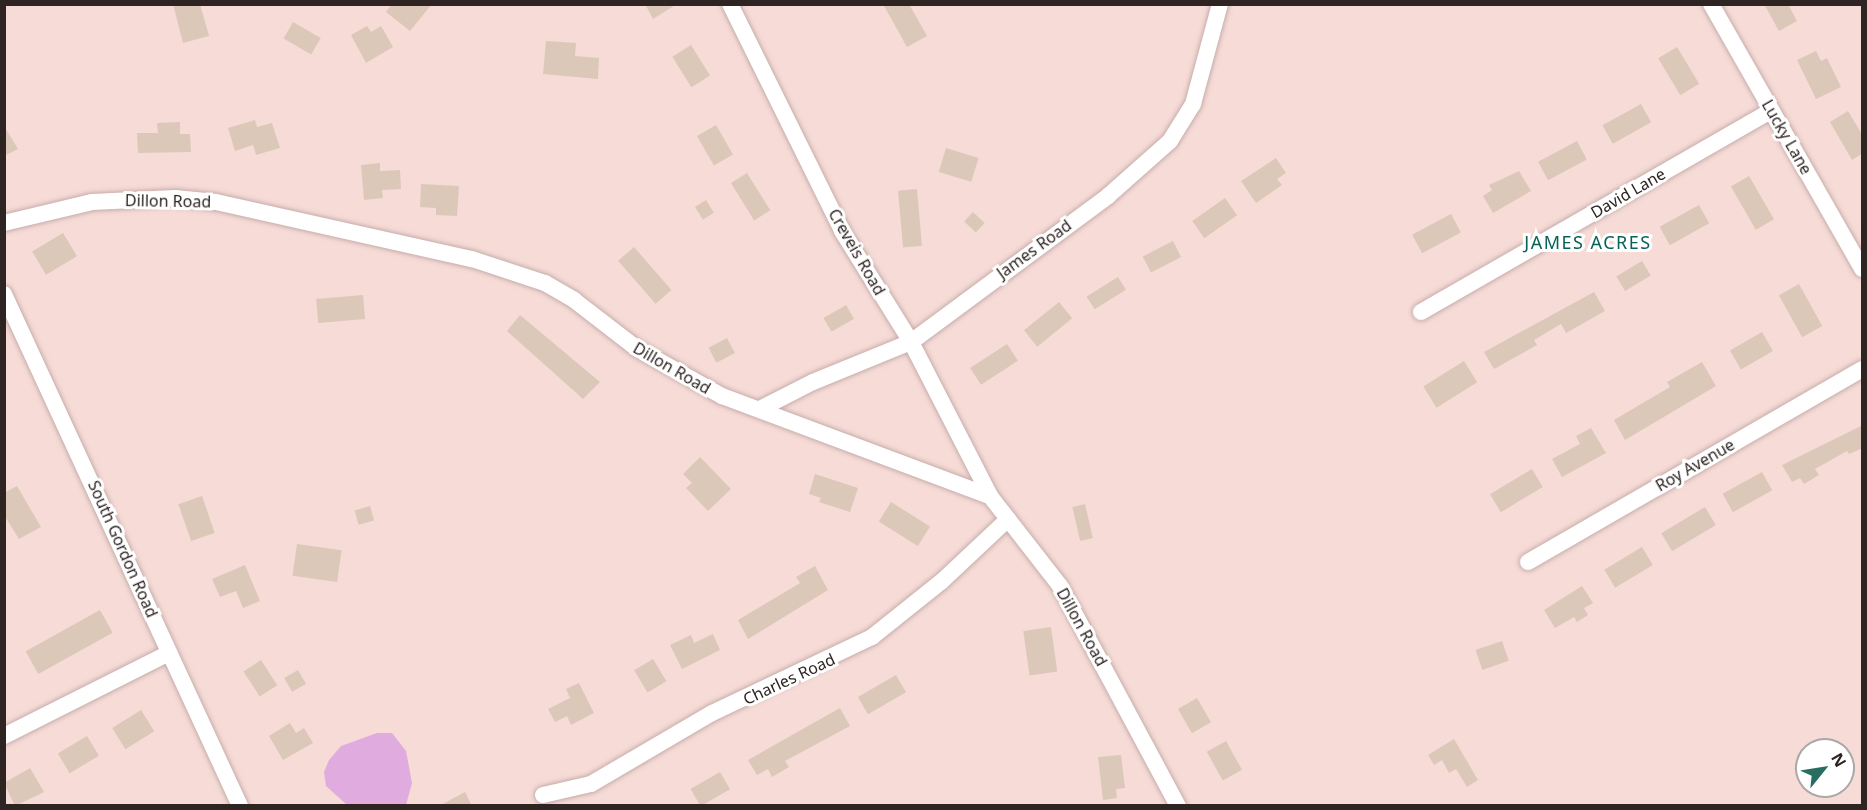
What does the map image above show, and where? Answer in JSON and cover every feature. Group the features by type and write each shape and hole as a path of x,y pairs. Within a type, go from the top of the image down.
{"street":[{"name":"Creveis Road","path":"730,4 842,231 911,342 990,496"},
{"name":"James Road","path":"760,409 813,381 911,342 1108,196 1170,141 1193,104 1220,4"},
{"name":"Lucky Lane","path":"1711,4 1863,269"},
{"name":"David Lane","path":"1421,312 1772,111"},
{"name":"Dillon Road","path":"4,223 92,202 175,198 216,202 461,256 544,283 686,379 990,496 1060,586 1178,806"},
{"name":"South Gordon Road","path":"4,294 69,427 240,806"},
{"name":"Roy Avenue","path":"1528,561 1863,369"},
{"name":"Charles Road","path":"543,795 591,784 712,713 872,637 941,582 1008,519"},
{"path":"4,736 169,653"}],"shaded area":[{"path":"377,733 392,733 406,751 412,783 406,805 347,805 326,786 324,772 329,760 341,746"}],"building":[{"path":"173,4 200,4 209,36 183,43"},
{"path":"392,4 432,4 410,31 386,12"},
{"path":"645,4 677,4 653,19"},
{"path":"883,4 909,4 927,36 907,47"},
{"path":"1764,4 1788,4 1797,21 1779,31"},
{"path":"293,22 321,38 311,54 284,38"},
{"path":"367,26 371,32 381,26 393,47 366,63 351,35"},
{"path":"546,41 576,43 575,56 599,58 598,79 543,74"},
{"path":"691,45 710,76 691,87 672,57"},
{"path":"1677,47 1699,84 1680,95 1658,58"},
{"path":"1816,51 1821,61 1827,58 1841,87 1816,99 1797,60"},
{"path":"1641,104 1651,122 1613,144 1603,125"},
{"path":"1848,111 1863,136 1863,153 1852,160 1830,122"},
{"path":"255,120 257,127 272,123 280,148 256,155 253,145 235,151 228,128"},
{"path":"180,122 180,134 190,134 191,152 138,153 137,133 158,133 157,123"},
{"path":"716,125 733,154 714,165 697,136"},
{"path":"4,126 18,149 4,156"},
{"path":"1577,141 1587,160 1548,180 1538,162"},
{"path":"946,148 979,158 971,182 939,172"},
{"path":"1276,158 1286,173 1277,179 1282,185 1256,203 1241,181"},
{"path":"380,163 380,171 400,170 401,189 382,190 383,198 364,200 361,165"},
{"path":"1519,171 1531,191 1493,213 1483,196 1492,190 1489,185"},
{"path":"747,173 770,210 754,220 731,183"},
{"path":"1749,176 1774,219 1756,230 1731,186"},
{"path":"421,184 459,186 457,216 436,215 436,208 420,207"},
{"path":"917,189 922,246 903,247 898,191"},
{"path":"1225,198 1237,215 1204,238 1192,221"},
{"path":"706,200 714,213 703,220 695,207"},
{"path":"1699,205 1709,223 1670,245 1660,227"},
{"path":"973,212 985,223 976,232 964,222"},
{"path":"1451,214 1461,233 1422,253 1412,235"},
{"path":"63,233 77,256 46,275 32,252"},
{"path":"1173,241 1181,257 1151,272 1143,256"},
{"path":"634,247 671,290 656,304 618,261"},
{"path":"1642,261 1651,276 1625,291 1616,276"},
{"path":"1118,277 1126,290 1095,309 1087,297"},
{"path":"1799,284 1822,326 1802,337 1779,295"},
{"path":"1594,292 1605,311 1566,333 1561,324 1534,340 1537,345 1494,369 1484,352"},
{"path":"363,295 365,319 318,323 316,299"},
{"path":"1059,302 1072,318 1037,347 1024,330"},
{"path":"846,305 854,319 831,332 823,318"},
{"path":"520,315 600,382 583,399 507,331"},
{"path":"1762,332 1773,351 1741,370 1730,350"},
{"path":"727,338 735,353 716,363 708,348"},
{"path":"1007,344 1018,361 981,385 970,368"},
{"path":"1464,361 1477,382 1437,408 1423,386"},
{"path":"1702,362 1716,386 1625,440 1614,420 1670,387 1667,382"},
{"path":"1863,425 1863,448 1849,454 1847,451 1815,469 1819,475 1804,484 1800,478 1792,482 1782,465"},
{"path":"1591,428 1606,453 1562,477 1552,459 1580,444 1576,436"},
{"path":"700,457 731,489 708,511 686,488 692,483 683,474"},
{"path":"1532,469 1543,487 1501,512 1490,494"},
{"path":"1762,472 1772,490 1733,512 1723,494"},
{"path":"815,474 858,488 850,512 819,502 821,498 809,494"},
{"path":"17,486 41,527 19,539 4,515 4,493"},
{"path":"202,496 215,533 191,541 178,504"},
{"path":"891,502 930,526 918,546 879,522"},
{"path":"1085,504 1093,538 1080,541 1072,507"},
{"path":"370,506 374,520 359,525 355,510"},
{"path":"1705,507 1716,525 1672,551 1661,533"},
{"path":"297,544 342,550 337,582 293,576"},
{"path":"1642,547 1653,565 1615,588 1604,570"},
{"path":"245,565 260,601 243,608 236,591 220,597 212,579"},
{"path":"815,566 828,590 748,639 738,620 800,583 796,577"},
{"path":"1582,586 1593,603 1584,608 1588,615 1577,622 1574,617 1555,628 1544,610"},
{"path":"100,610 113,633 38,674 26,651"},
{"path":"1051,627 1057,672 1030,675 1023,631"},
{"path":"713,634 720,650 682,669 670,645 691,635 694,643"},
{"path":"1502,641 1509,661 1482,670 1476,650"},
{"path":"653,659 666,681 648,693 634,670"},
{"path":"261,660 277,685 260,697 243,671"},
{"path":"298,670 306,684 292,692 284,678"},
{"path":"896,675 906,692 868,714 858,697"},
{"path":"579,683 594,713 571,725 567,716 555,722 548,709 570,698 566,689"},
{"path":"1197,698 1211,722 1192,733 1178,709"},
{"path":"840,708 850,726 785,761 789,767 772,777 768,769 757,775 748,760"},
{"path":"141,710 154,731 125,749 112,728"},
{"path":"290,723 296,733 304,728 313,743 283,760 269,736"},
{"path":"87,736 99,756 70,773 58,754"},
{"path":"1454,739 1478,780 1467,787 1456,769 1449,773 1442,760 1434,765 1428,755"},
{"path":"1226,741 1242,770 1223,781 1207,752"},
{"path":"1121,755 1125,788 1116,789 1117,798 1103,800 1098,757"},
{"path":"30,768 44,792 15,806 4,783"},
{"path":"720,772 730,789 700,806 691,789"},
{"path":"465,792 472,806 439,806"}],"district":[{"name":"JAMES ACRES","path":"1588,242"}]}
